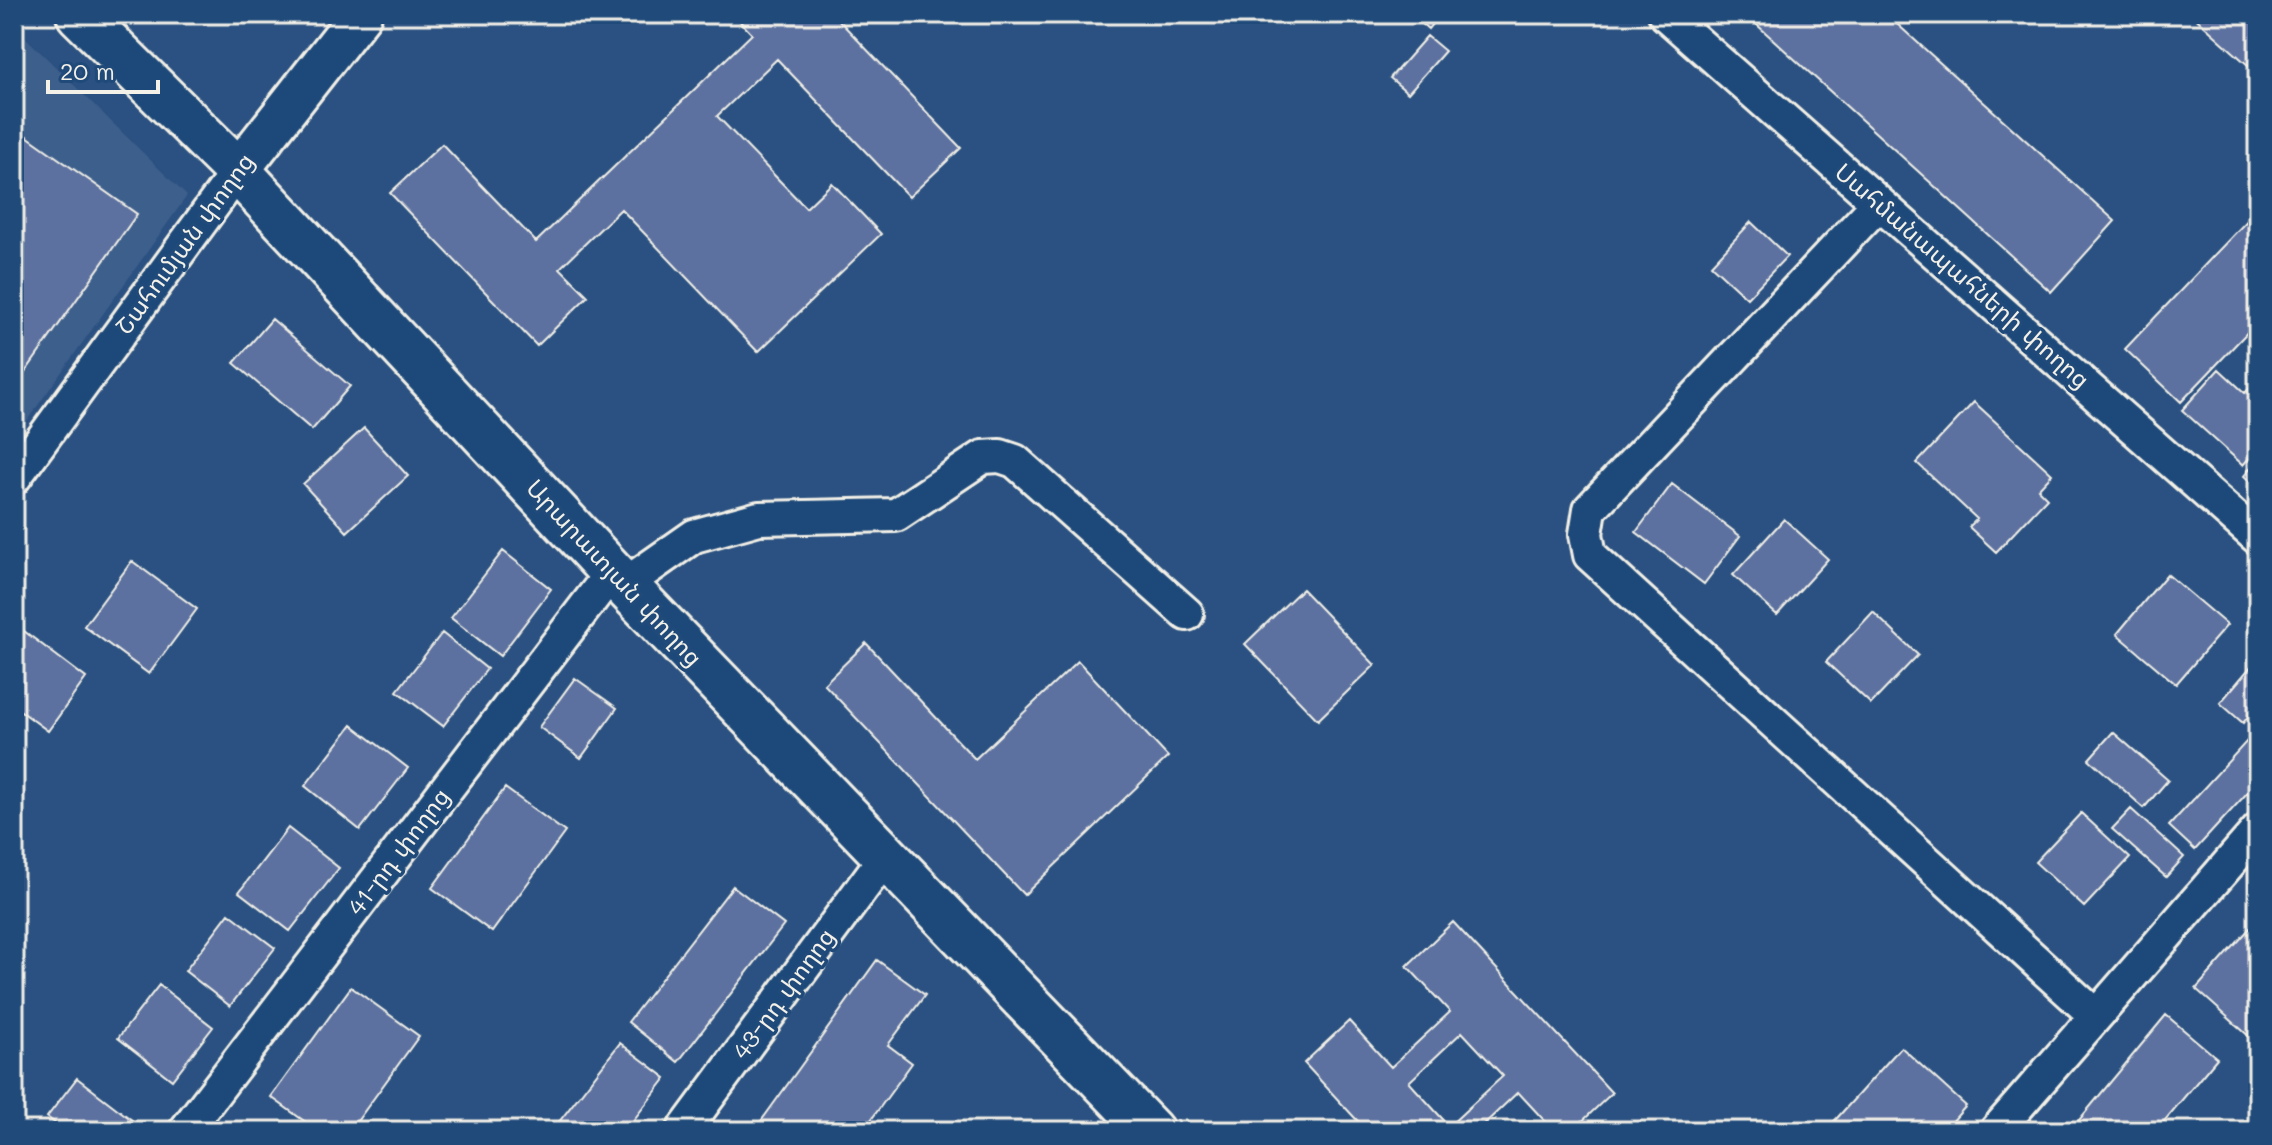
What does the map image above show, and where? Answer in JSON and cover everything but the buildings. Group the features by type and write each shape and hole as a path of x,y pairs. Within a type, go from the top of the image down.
{"main road":[{"name":"Արարատյան փողոց","path":"79,14 238,171 618,578 1151,1131"}],"street":[{"name":"Շահումյան փողոց","path":"14,478 238,171 361,14"},
{"name":"Սահմանապահների փողոց","path":"1665,14 2258,538"},
{"path":"1879,203 1590,509 1586,534 1590,555 2096,1016"},
{"name":"41-րդ փողոց","path":"185,1131 618,578 694,536 759,518 896,515 983,457 1000,456 1015,461 1187,614"},
{"path":"1996,1131 2258,830"},
{"name":"43-րդ փողոց","path":"683,1131 885,857"}],"shaded area":[{"path":"14,26 187,196 14,439"}]}
